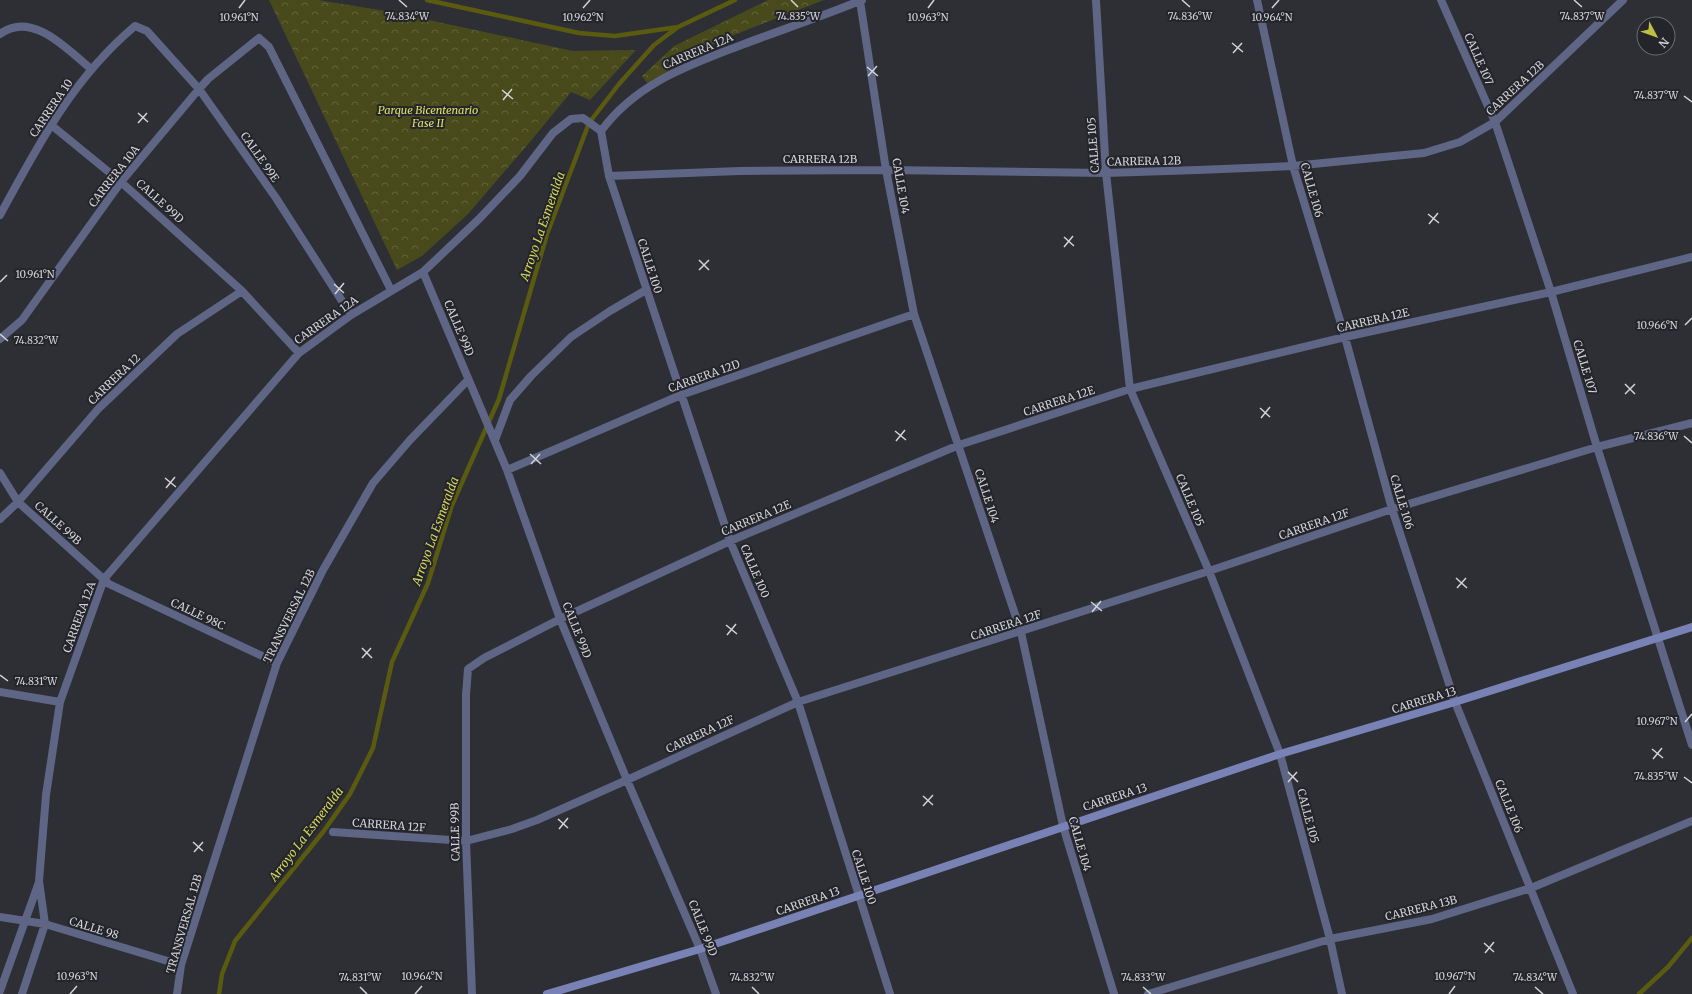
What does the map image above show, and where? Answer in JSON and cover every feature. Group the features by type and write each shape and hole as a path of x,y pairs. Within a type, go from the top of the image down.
{"street":[{"name":"CARRERA 12A","path":"22,994 45,924 39,881 46,795 60,702 107,582 299,352 351,315 423,272 479,219 520,176 553,133 571,119 583,118 601,131 614,114 631,98 686,66 861,0"},
{"name":"CALLE 104","path":"861,0 886,170 914,314 1021,632 1063,826 1114,994"},
{"name":"CALLE 105","path":"1096,0 1106,173 1130,389 1209,571 1280,754 1330,939 1342,994"},
{"name":"CALLE 106","path":"1257,0 1293,166 1345,338 1392,509 1455,702 1573,994"},
{"name":"CALLE 107","path":"1441,0 1495,122 1551,292 1597,447 1692,745"},
{"name":"CARRERA 12B","path":"610,176 739,171 886,170 1106,173 1293,166 1424,153 1460,142 1495,122 1623,0"},
{"path":"0,34 11,28 22,26 39,30 92,69"},
{"name":"CARRERA 10","path":"0,214 50,124 114,43 135,26"},
{"name":"CALLE 99E","path":"135,26 147,31 199,90 276,198 351,315"},
{"name":"CARRERA 10A","path":"0,339 22,320 121,182 208,79 259,38 269,46 391,290"},
{"name":"CALLE 99D","path":"50,124 121,182 242,291 299,352"},
{"name":"CALLE 100","path":"601,131 610,176 681,395 730,541 798,702 890,994"},
{"name":"CARRERA 12E","path":"468,669 484,658 560,619 730,541 959,445 1130,389 1345,338 1551,292 1692,257"},
{"name":"CALLE 99D","path":"423,272 507,470 560,619 700,949 716,994"},
{"path":"493,437 510,400 531,376 571,337 610,311 646,290"},
{"name":"CARRERA 12","path":"0,519 18,502 99,408 177,334 242,291"},
{"name":"CARRERA 12D","path":"507,470 681,395 914,314"},
{"name":"TRANSVERSAL 12B","path":"177,994 181,965 277,663 323,570 373,483 410,440 468,380"},
{"name":"CARRERA 12F","path":"333,832 466,841 537,820 798,702 1209,571 1392,509 1597,447 1692,423"},
{"name":"CALLE 99B","path":"0,473 18,502 107,582"},
{"name":"CALLE 98C","path":"107,582 277,663"},
{"name":"CARRERA 13","path":"547,994 700,949 1280,754 1455,702 1692,627"},
{"name":"CALLE 99B","path":"468,669 466,695 466,841 472,994"},
{"path":"0,692 60,702"},
{"name":"CARRERA 13B","path":"1148,994 1330,939 1432,919 1531,888 1692,821"},
{"name":"CARRERA 12A","path":"0,991 39,881"},
{"name":"CALLE 98","path":"0,916 45,924 181,965"}],"green space":[{"name":"Parque Bicentenario Fase II","path":"269,0 318,0 392,12 573,51 636,50 590,100 571,92 468,214 422,256 397,270"},
{"path":"768,0 824,0 721,40 647,83 642,76 674,46"}],"waterway":[{"path":"427,0 579,33 615,36 678,27 735,0"},
{"name":"Arroyo La Esmeralda","path":"219,994 222,974 235,941 323,832 350,794 373,748 392,662 428,583 452,505 499,399 547,234 589,123 619,84 654,45 678,27"},
{"path":"1639,994 1668,967 1692,938"}]}
